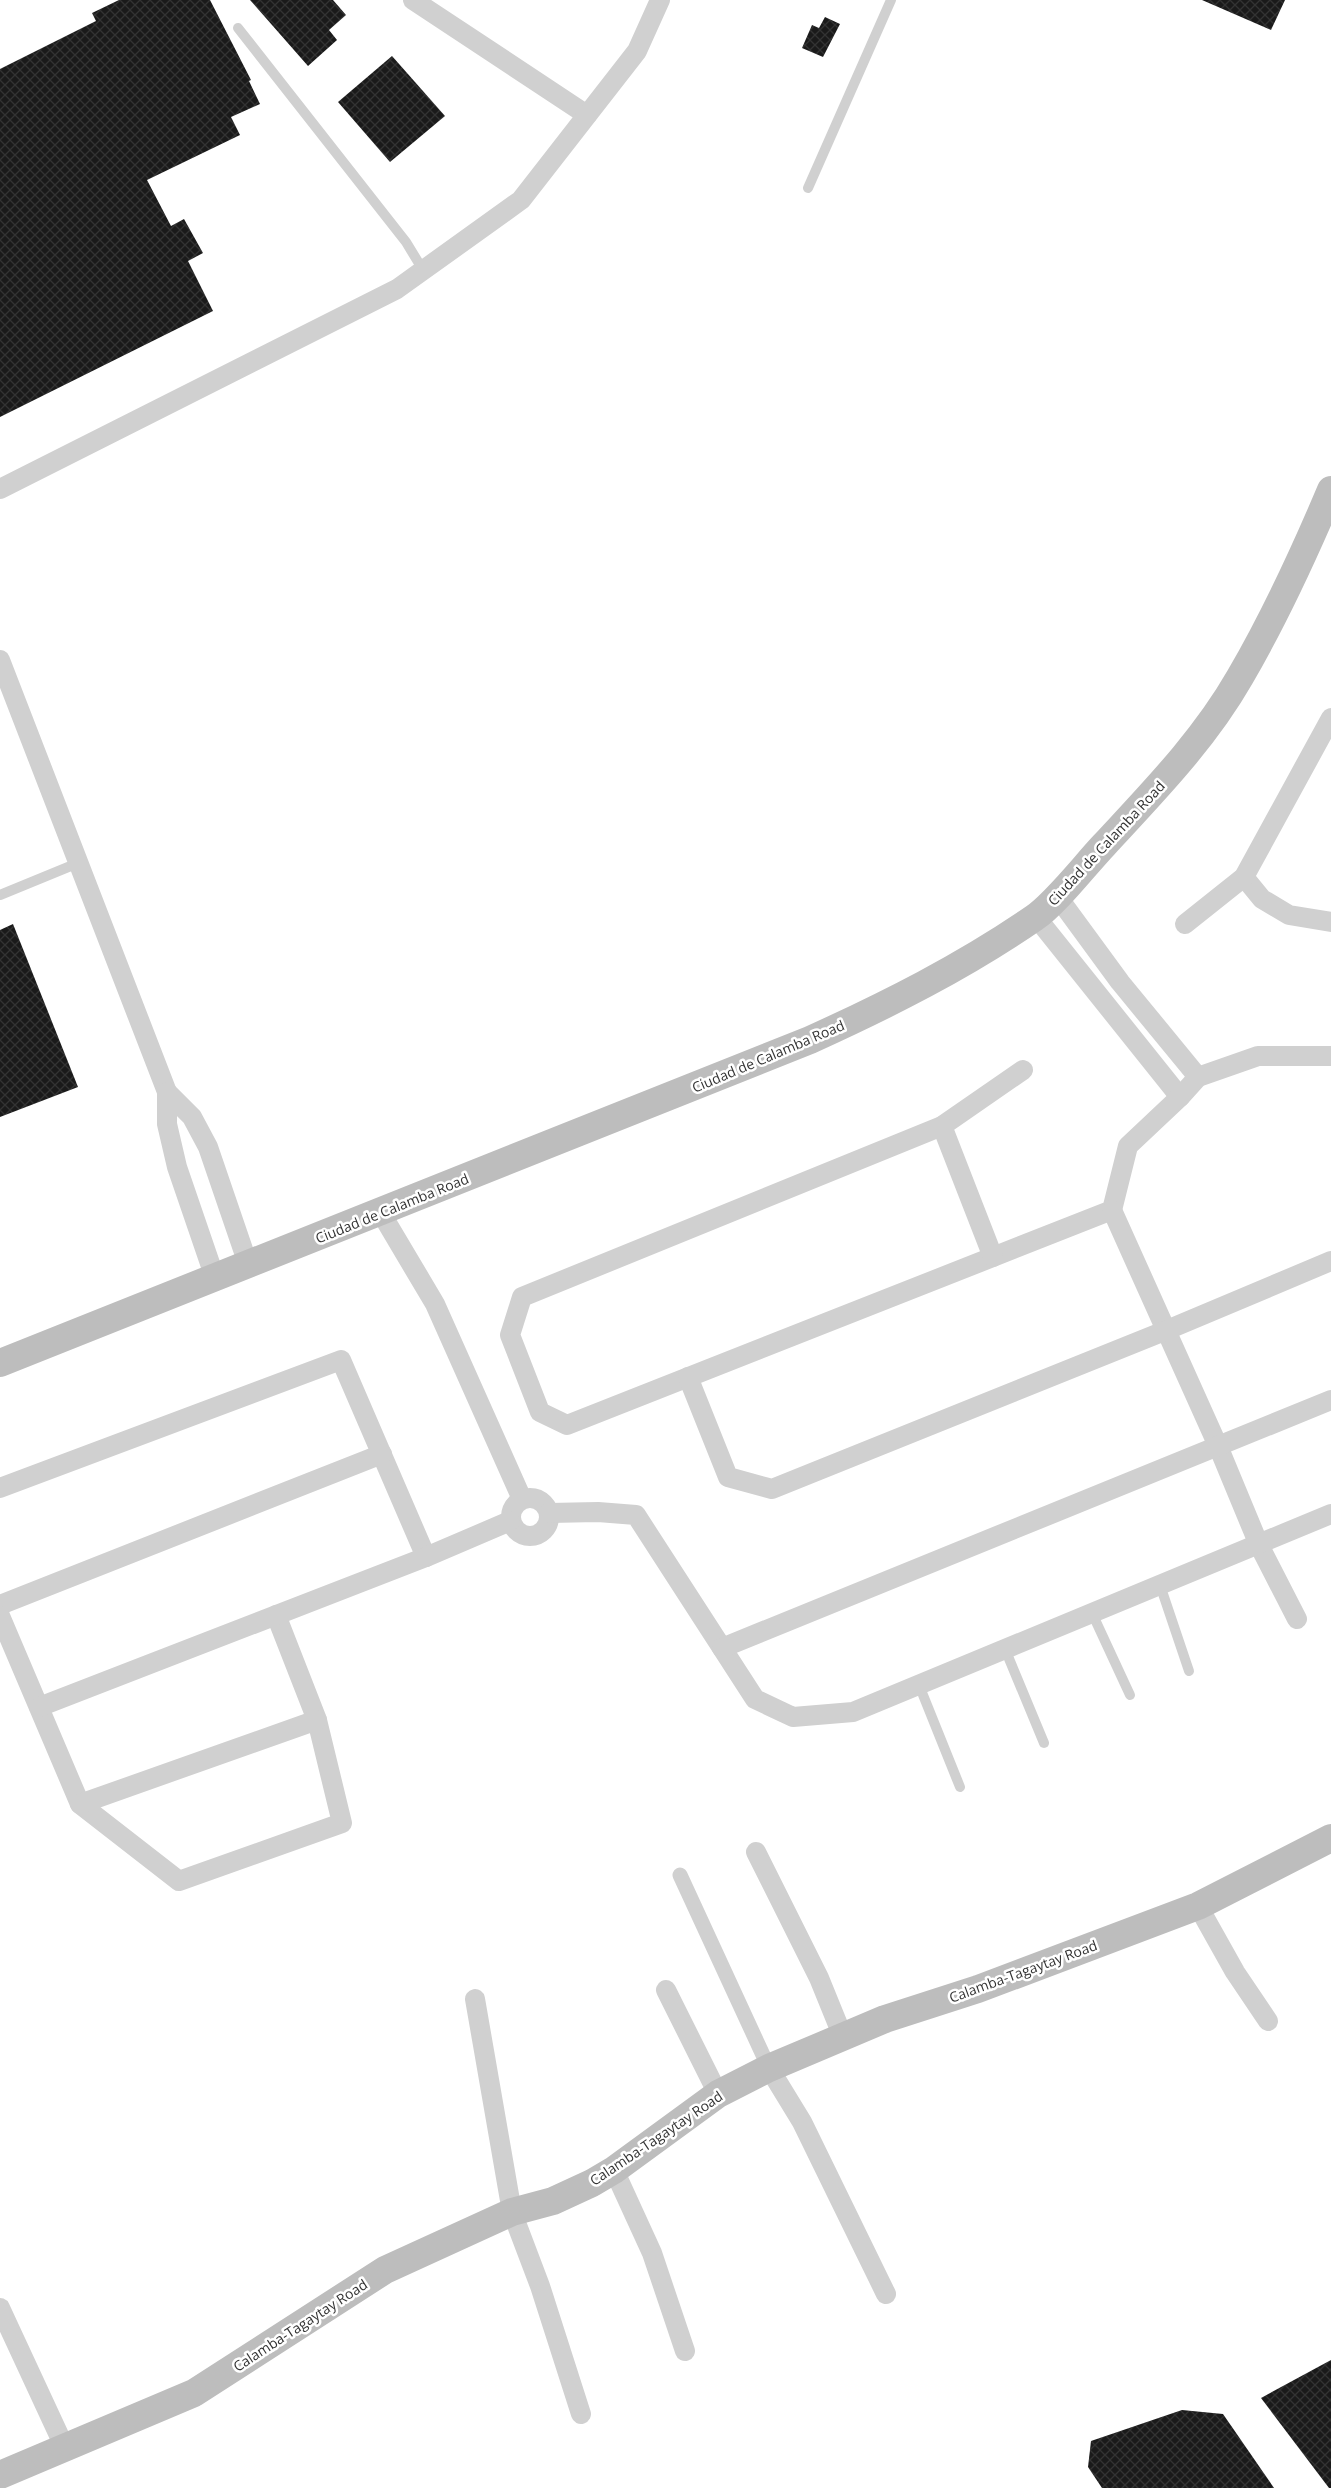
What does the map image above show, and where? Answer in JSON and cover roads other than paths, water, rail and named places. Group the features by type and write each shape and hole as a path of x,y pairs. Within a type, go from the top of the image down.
{"main road":[{"name":"Ciudad de Calamba Road","path":"0,1363 381,1213 810,1040 882,1007 943,974 1036,917 1168,776 1224,702 1240,678 1292,581 1331,490"},
{"name":"Calamba-Tagaytay Road","path":"0,2475 64,2446 194,2393 385,2270 512,2212 553,2200 614,2170 718,2094 769,2068 885,2019 978,1989 1198,1906 1331,1838"}],"street":[{"path":"413,0 587,115"},
{"path":"0,488 397,289 521,200 637,51 660,0"},
{"path":"0,660 167,1092 167,1124 177,1168 215,1278"},
{"path":"1185,924 1244,877 1331,718"},
{"path":"1244,877 1262,900 1289,916 1331,922"},
{"path":"1057,896 1120,982 1198,1077"},
{"path":"1036,917 1180,1097"},
{"path":"1297,1619 1259,1545 1218,1446 1112,1210 1128,1146 1180,1097 1198,1077 1258,1056 1331,1056"},
{"path":"1023,1070 942,1126 522,1297 510,1335 540,1412 567,1425 1112,1210"},
{"path":"167,1092 192,1117 208,1147 248,1264"},
{"path":"942,1126 993,1257"},
{"path":"381,1213 435,1304 522,1499"},
{"path":"688,1377 728,1477 772,1489 1167,1330 1331,1261"},
{"path":"0,1488 341,1360 426,1557"},
{"path":"722,1648 1331,1400"},
{"path":"0,1605 382,1454"},
{"path":"530,1497 539,1500 546,1506 549,1513 549,1522 545,1530 538,1535 529,1537 520,1535 510,1521 510,1512 514,1504 530,1497"},
{"path":"549,1513 598,1512 636,1515 755,1699 793,1717 853,1712 1331,1514"},
{"path":"39,1707 426,1557 510,1521"},
{"path":"0,1616 80,1804 179,1881 342,1823 317,1720 276,1615"},
{"path":"80,1804 317,1720"},
{"path":"756,1852 819,1978 843,2037"},
{"path":"680,1875 769,2068 802,2122 886,2294"},
{"path":"1198,1906 1235,1972 1268,2021"},
{"path":"666,1990 718,2094"},
{"path":"475,1999 512,2212 540,2286 581,2414"},
{"path":"614,2170 652,2252 685,2351"},
{"path":"0,2308 64,2446"}],"lane":[{"path":"808,188 890,0"},
{"path":"238,28 406,242 424,270"},
{"path":"0,895 78,863"},
{"path":"1160,1585 1190,1671"},
{"path":"1092,1613 1130,1694"},
{"path":"1005,1649 1044,1743"},
{"path":"919,1685 960,1787"}]}
